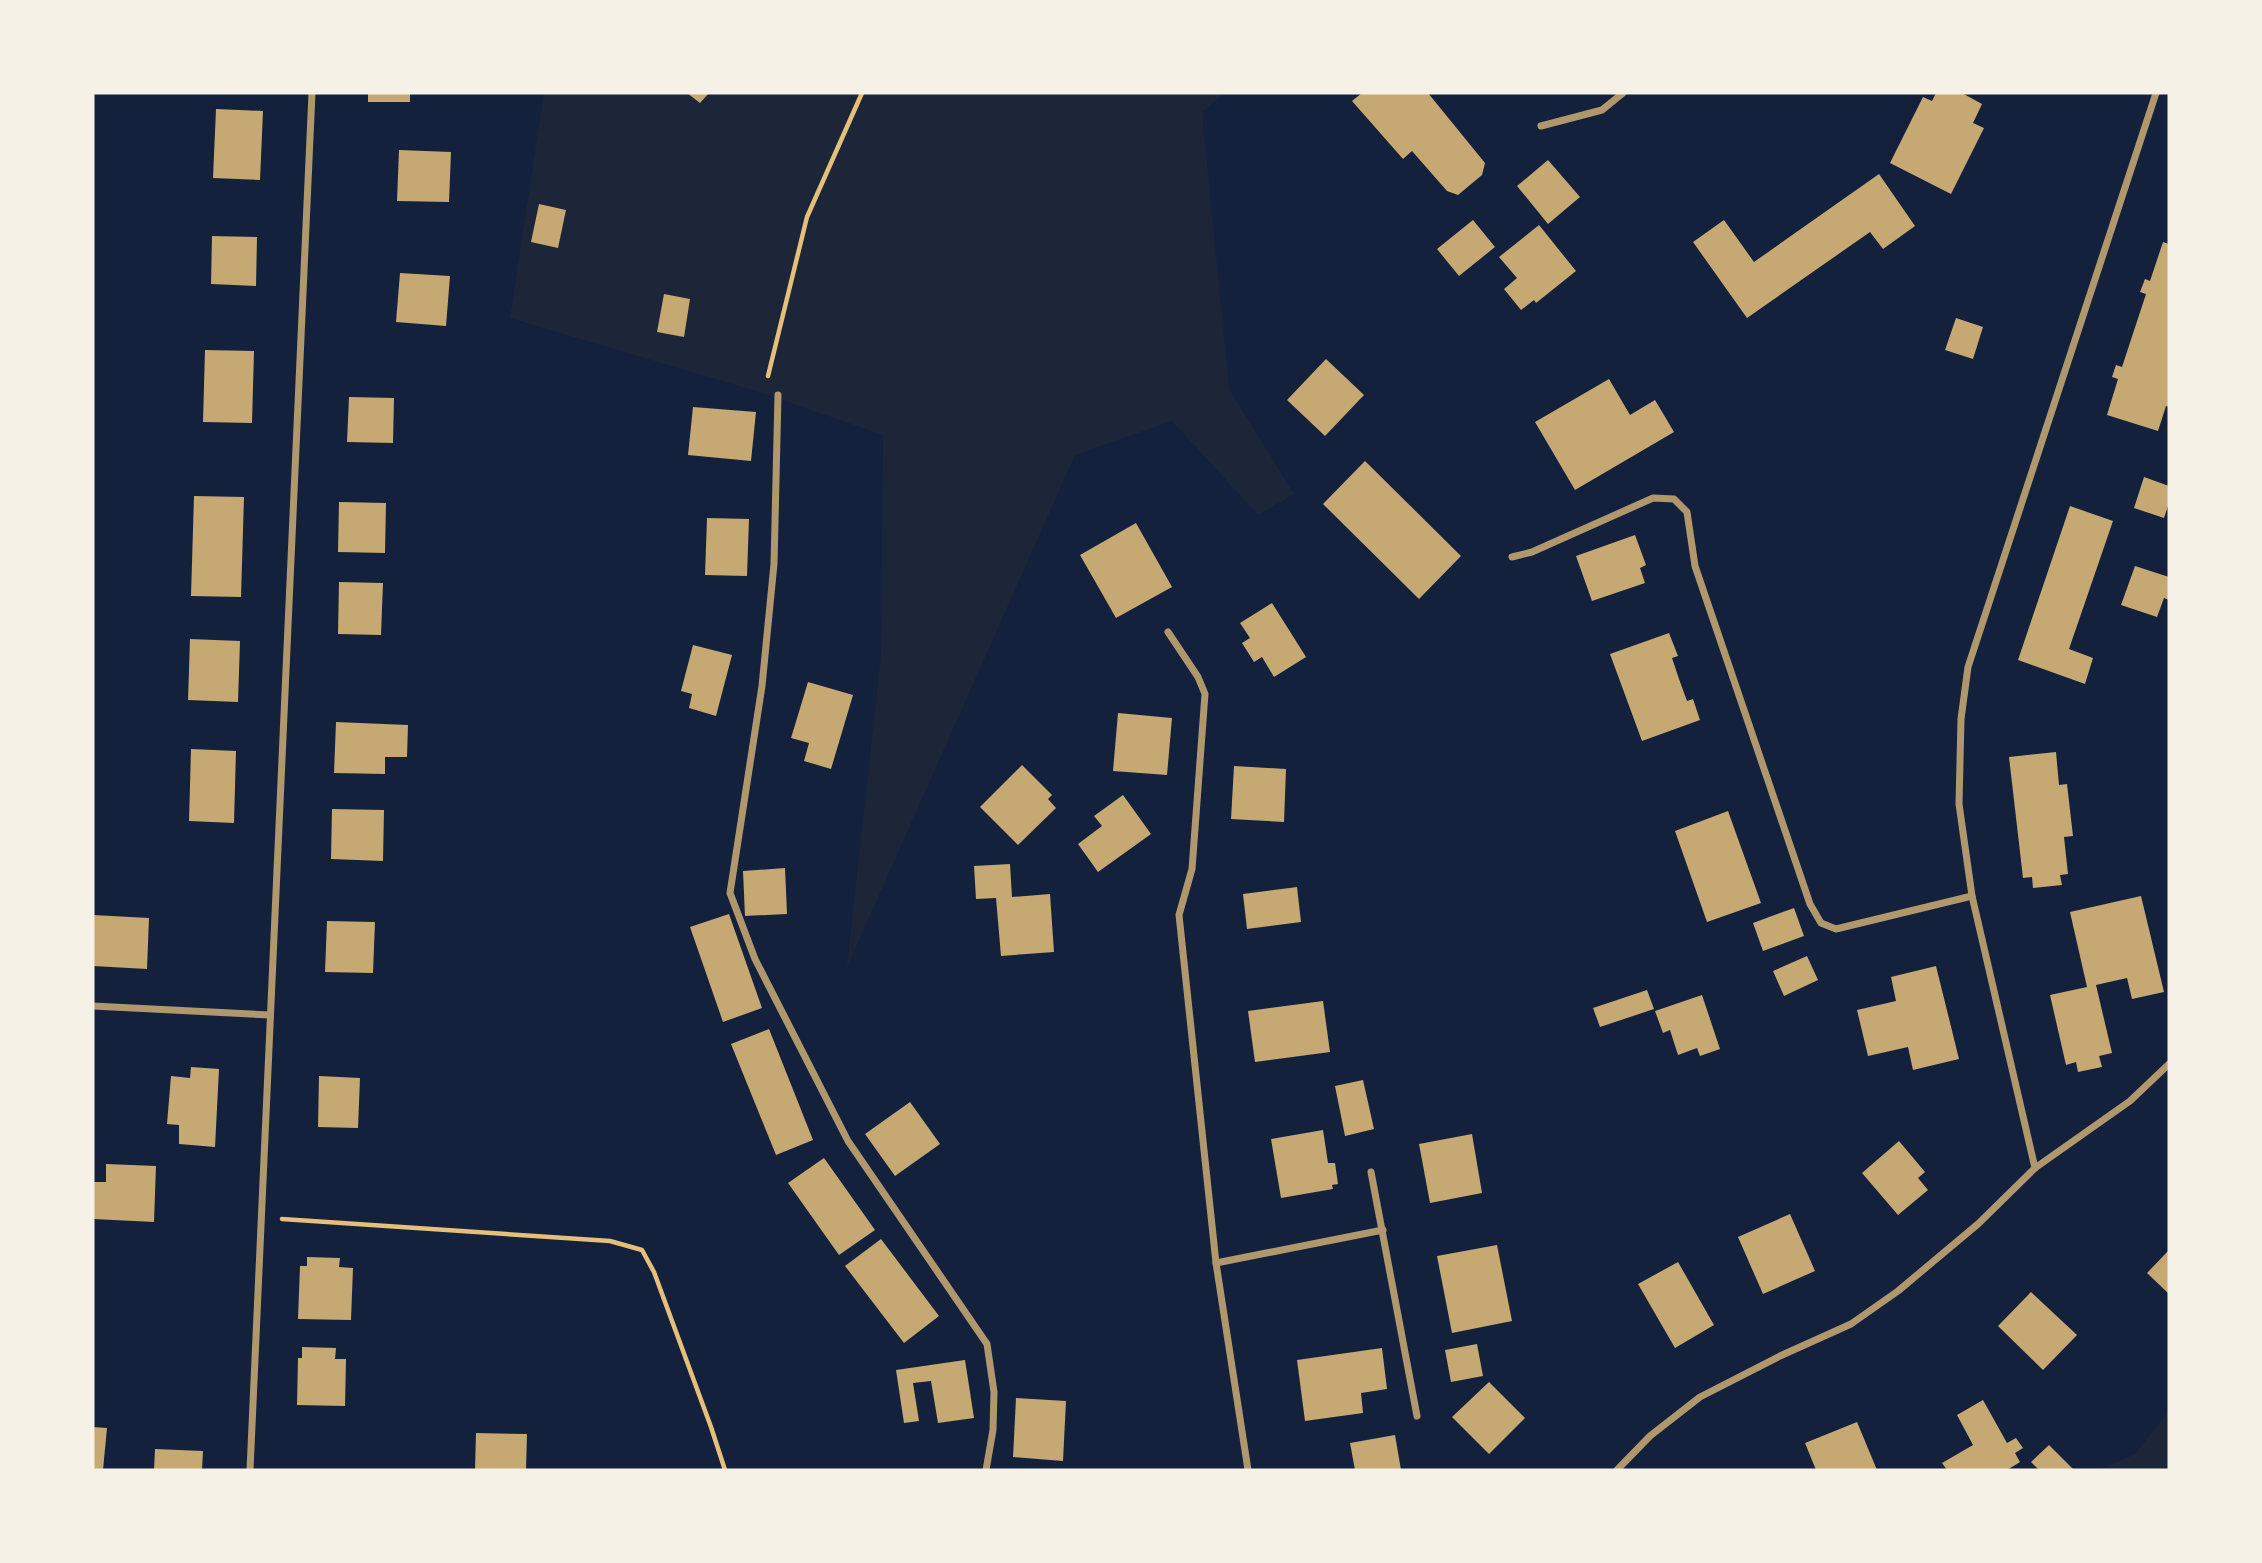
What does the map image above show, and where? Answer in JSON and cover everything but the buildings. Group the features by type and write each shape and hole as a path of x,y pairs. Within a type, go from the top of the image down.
{"street":[{"path":"250,1470 312,93"},
{"path":"1541,126 1602,110 1623,93"},
{"path":"2035,1168 1972,896 1959,804 1961,719 1968,667 2155,93"},
{"path":"778,395 774,564 762,686 730,893 755,959 848,1141 987,1344 994,1392 986,1470"},
{"path":"1512,557 1532,552 1653,498 1674,499 1687,512 1695,566 1810,904 1821,923 1836,929 1972,896"},
{"path":"1168,632 1198,677 1205,694 1192,869 1179,915 1216,1263 1248,1470"},
{"path":"93,1006 270,1014"},
{"path":"1617,1470 1650,1436 1700,1397 1851,1324 1898,1291 1978,1224 2035,1168 2130,1101 2169,1064"},
{"path":"1371,1172 1417,1416"},
{"path":"1216,1263 1383,1230"}],"path":[{"path":"778,395 766,383 807,217 862,93"},
{"path":"263,1218 610,1241 642,1250 654,1272 702,1401 724,1470"}],"shaded area":[{"path":"544,93 1225,93 1202,112 1229,389 1294,494 1258,515 1172,421 1075,455 847,967 881,655 883,435 756,391 510,318"},
{"path":"2169,1411 2169,1470 2099,1470 2135,1454"}]}
